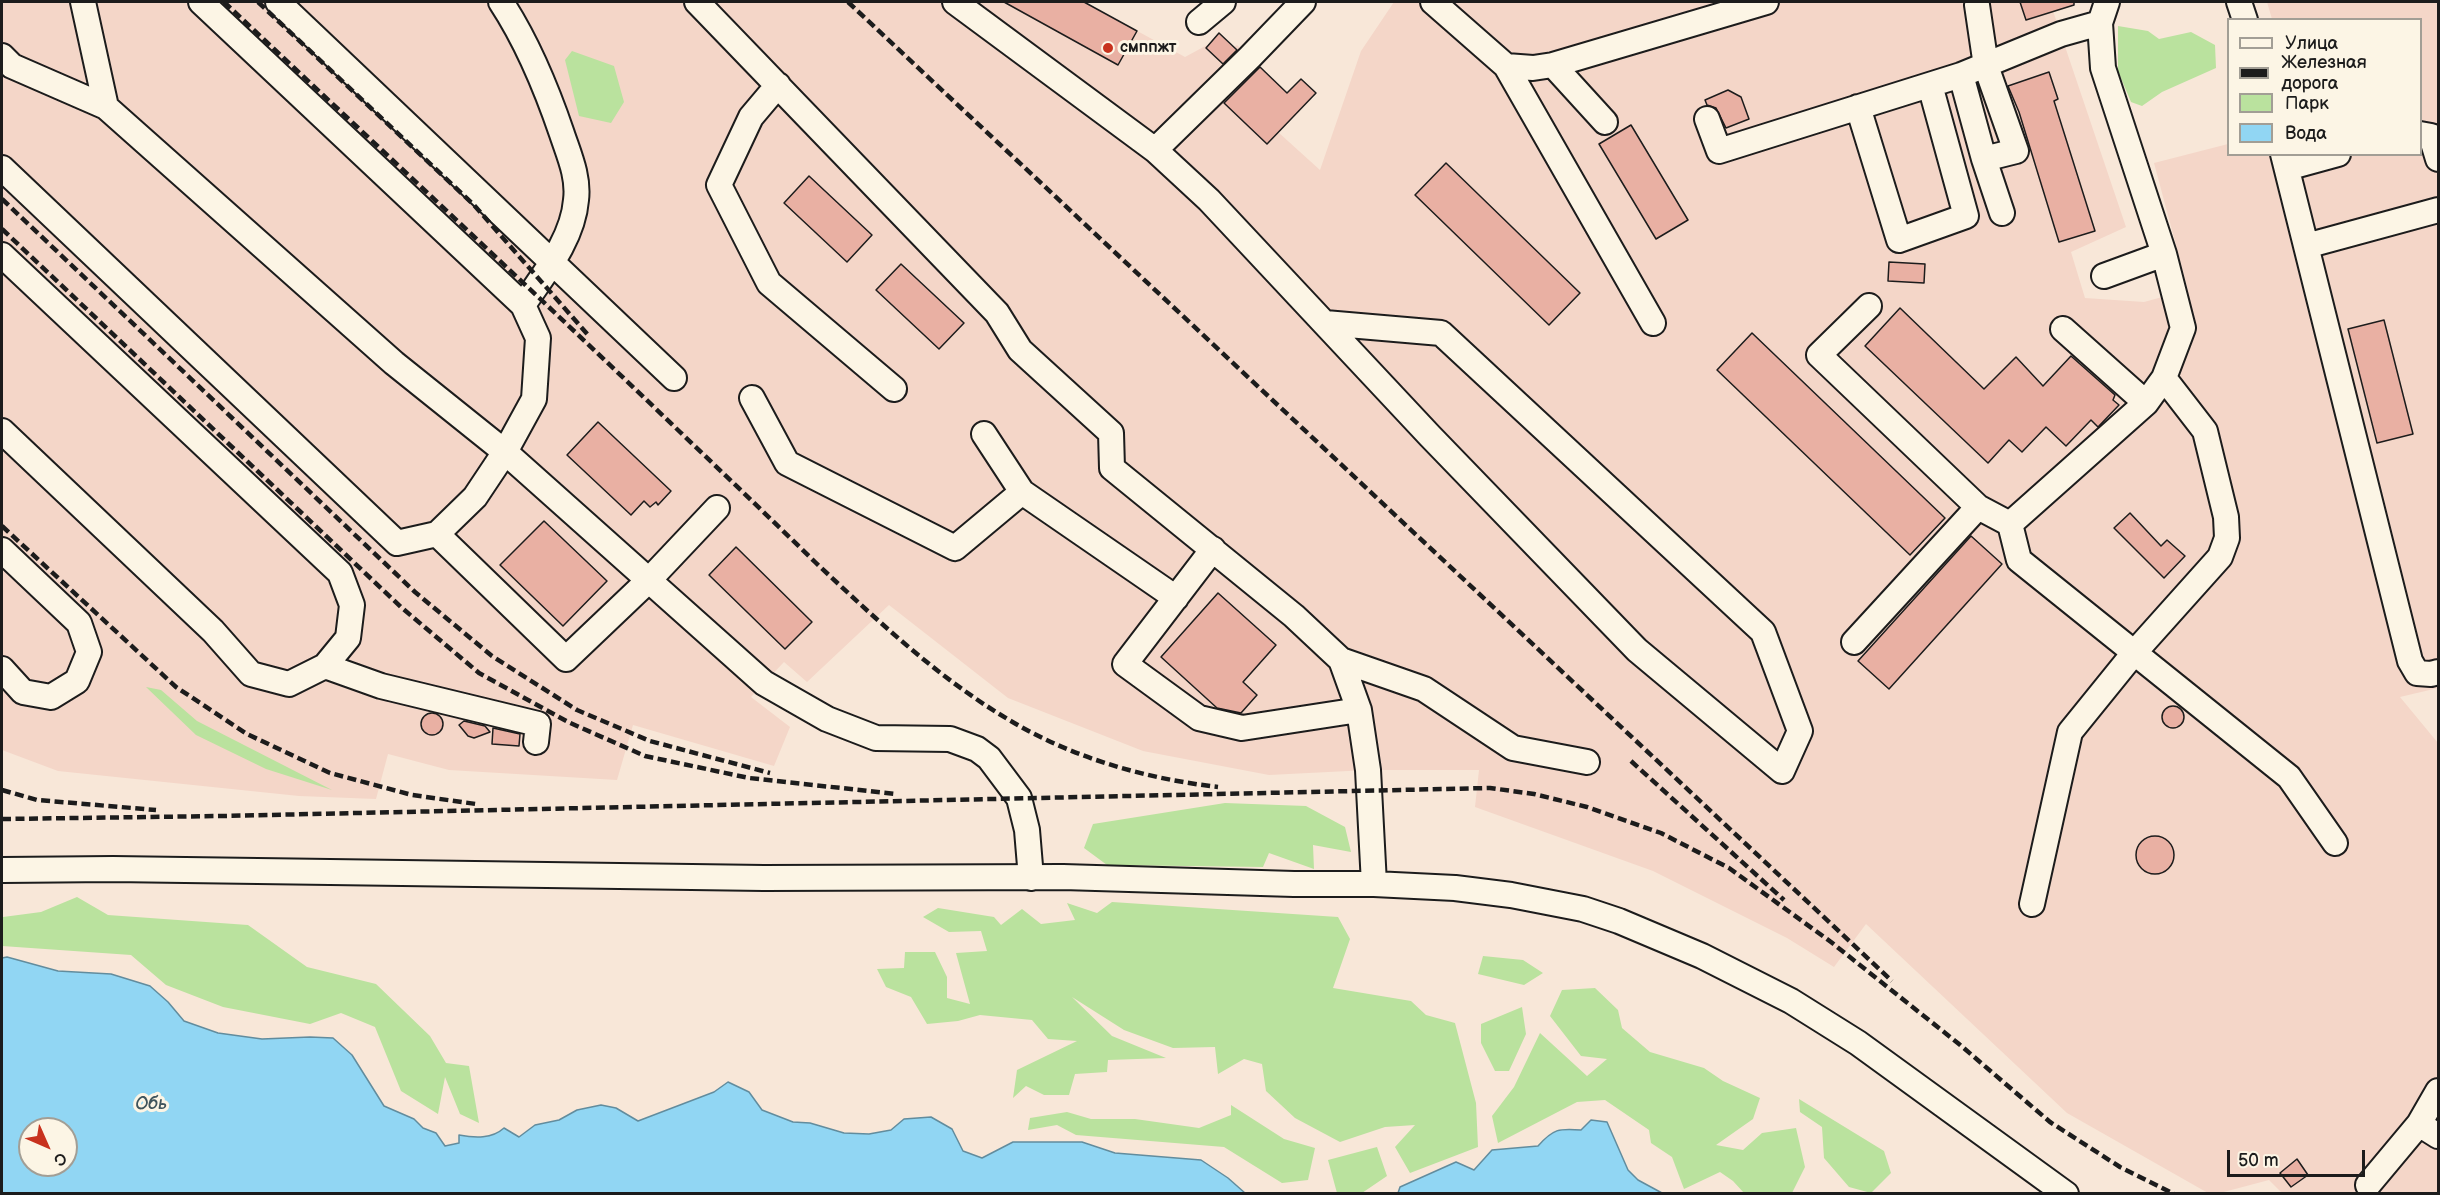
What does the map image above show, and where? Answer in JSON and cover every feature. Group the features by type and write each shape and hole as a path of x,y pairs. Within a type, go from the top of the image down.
{"street":[{"path":"83,2 106,107"},
{"path":"2,168 397,543 437,534 475,497 505,452 534,399 538,338 523,305 201,2"},
{"path":"278,2 674,378"},
{"path":"501,2 545,85 574,168 576,200 567,235 523,305"},
{"path":"697,2 997,313 1020,350 1111,433 1112,468 1294,616 1341,660 1424,689 1513,748 1587,762"},
{"path":"955,2 1155,150 1209,200 1325,323 1637,650 1782,771 1800,731 1763,632 1441,333 1325,323"},
{"path":"1199,22 1223,2"},
{"path":"1433,2 1506,66 1653,323"},
{"path":"1506,66 1533,68 1553,65 1766,2"},
{"path":"2239,2 2243,18"},
{"path":"1155,150 1296,4"},
{"path":"1977,5 1986,66 2016,151 1984,159"},
{"path":"1707,119 1719,151 1961,75 2061,34 2104,13 2103,68 2164,254 2183,328 2164,378 2146,403 2010,524"},
{"path":"2,56 12,66 106,107 394,363 505,452 764,683 827,719 876,738 950,739 977,749 989,758 1019,798 1028,830 1031,878"},
{"path":"1553,65 1605,122"},
{"path":"1961,75 1984,159 2002,213"},
{"path":"778,85 751,117 719,185 769,283 894,389"},
{"path":"1858,107 1899,240 1966,216 1930,85"},
{"path":"2422,134 2431,136 2439,159"},
{"path":"2323,156 2285,161 2410,661 2417,673 2439,672"},
{"path":"2306,246 2439,210"},
{"path":"2104,276 2164,254"},
{"path":"2,255 340,573 352,605 348,638 325,666 288,684 251,674 213,631 2,431"},
{"path":"1869,306 1819,355 1978,507 2010,524 2019,560 2289,777 2335,843"},
{"path":"2063,329 2146,403"},
{"path":"2032,904 2070,732 2134,653 2220,557 2227,538 2226,517 2205,431 2164,378"},
{"path":"752,398 788,463 956,548 1022,492"},
{"path":"984,434 1022,492 1176,598"},
{"path":"1854,642 1978,507"},
{"path":"437,534 566,659 648,580 717,508"},
{"path":"1213,549 1125,664 1199,718 1242,728 1359,710"},
{"path":"2,550 79,623 89,652 77,681 51,697 23,692 2,669"},
{"path":"1341,660 1359,710 1368,771 1374,884"},
{"path":"325,666 381,686 538,724 536,742"},
{"path":"2,870 113,869 776,878 1031,878 1374,884 1455,888 1548,901 1619,921 1693,952 1827,1022 2066,1194"},
{"path":"2368,1185 2429,1130 2439,1091"}],"shaded area":[{"path":"2,2 1084,2 1185,57 1209,44 1219,33 1234,47 1237,45 1255,62 1220,99 1267,144 1278,132 1320,170 1361,51 1394,2 2050,2 2126,227 2071,252 2085,298 2144,302 2188,290 2154,163 2227,144 2227,156 2422,156 2422,18 2272,18 2267,2 2438,2 2438,688 2400,697 2438,743 2438,1193 2282,1193 2269,1180 2220,1193 2208,1193 2067,1113 1866,924 1834,967 1787,938 1653,871 1475,807 1479,770 1368,770 1269,775 1143,751 1008,698 889,605 807,682 784,662 751,697 790,727 774,766 633,725 617,780 449,770 388,754 376,799 299,796 58,771 2,750"}],"green space":[{"path":"2118,26 2148,31 2159,39 2191,32 2215,45 2216,68 2162,92 2142,106 2131,102 2118,71"},
{"path":"572,51 614,66 624,102 611,123 579,116 565,60"},
{"path":"146,687 161,690 197,721 332,790 266,769 196,735"},
{"path":"1225,803 1306,806 1345,827 1351,852 1313,845 1314,869 1269,853 1263,867 1107,865 1084,848 1093,824"},
{"path":"77,897 108,915 248,925 307,967 376,984 430,1036 446,1063 469,1066 479,1123 460,1114 445,1077 438,1114 401,1091 375,1027 341,1013 310,1024 223,1007 166,985 131,955 2,946 3,917 41,912"},
{"path":"1112,902 1338,917 1350,939 1333,988 1411,1001 1426,1015 1455,1023 1476,1103 1478,1147 1410,1173 1395,1147 1415,1125 1385,1127 1340,1142 1295,1118 1266,1091 1262,1064 1244,1059 1218,1074 1215,1047 1173,1048 1124,1030 1072,997 1112,1036 1166,1058 1108,1060 1107,1072 1075,1074 1069,1095 1044,1095 1026,1086 1013,1098 1017,1070 1077,1041 1048,1039 1032,1020 980,1015 958,1021 927,1024 911,997 886,987 877,969 904,968 905,952 935,952 947,977 947,998 970,1004 956,953 987,951 981,931 949,932 923,917 938,908 994,917 1001,925 1022,909 1041,924 1075,920 1067,903 1097,913"},
{"path":"1483,956 1523,960 1543,973 1524,985 1478,974"},
{"path":"1595,988 1618,1010 1622,1028 1650,1052 1704,1068 1723,1081 1760,1098 1753,1119 1716,1145 1743,1150 1762,1133 1796,1128 1805,1167 1792,1193 1744,1193 1720,1172 1684,1189 1672,1157 1651,1143 1649,1130 1605,1100 1577,1102 1498,1143 1492,1116 1514,1087 1540,1033 1587,1076 1607,1059 1581,1056 1550,1016 1562,990"},
{"path":"1522,1007 1526,1034 1509,1071 1495,1071 1481,1043 1481,1024"},
{"path":"1799,1099 1884,1151 1891,1173 1871,1193 1849,1187 1824,1158 1822,1127 1800,1112"},
{"path":"1231,1105 1284,1139 1315,1148 1308,1180 1282,1183 1224,1147 1076,1135 1057,1125 1028,1130 1030,1118 1067,1112 1091,1119 1135,1119 1199,1128 1231,1115"},
{"path":"1377,1147 1387,1176 1362,1193 1337,1193 1328,1160"}],"water":[{"name":"Обь","path":"7,957 58,971 111,974 150,986 184,1021 218,1033 262,1039 333,1038 352,1055 384,1106 414,1119 423,1128 436,1133 445,1146 459,1143 459,1135 483,1137 504,1128 519,1137 535,1125 559,1120 577,1110 601,1105 616,1108 638,1121 714,1092 728,1082 749,1092 762,1110 793,1122 810,1123 844,1133 869,1134 891,1130 904,1119 931,1117 952,1129 963,1151 982,1158 1013,1142 1082,1142 1115,1153 1201,1160 1228,1178 1245,1193 2,1193 2,958"},
{"path":"1591,1120 1607,1122 1628,1170 1638,1180 1662,1193 1398,1193 1400,1187 1456,1162 1474,1170 1492,1150 1538,1146 1552,1133 1567,1129 1581,1130"}],"building":[{"name":"смппжт","path":"1004,2 1084,2 1137,31 1118,65"},
{"path":"2020,2 2074,2 2074,5 2026,20"},
{"path":"1219,33 1237,50 1223,64 1206,48"},
{"path":"1260,67 1287,93 1301,79 1316,93 1267,144 1224,103"},
{"path":"2049,72 2058,99 2054,101 2095,231 2059,242 2019,112 2008,86"},
{"path":"1728,90 1741,97 1749,119 1726,128 1716,108 1707,105 1705,100"},
{"path":"1631,125 1688,220 1656,239 1599,144"},
{"path":"1446,163 1580,293 1549,325 1415,195"},
{"path":"809,176 872,235 847,262 784,203"},
{"path":"1889,262 1925,264 1924,283 1888,281"},
{"path":"901,264 964,323 939,349 876,290"},
{"path":"1900,308 1984,389 2016,357 2043,386 2071,356 2115,395 2113,400 2119,405 2098,427 2091,420 2066,446 2046,427 2022,452 2009,440 1988,463 1865,346"},
{"path":"2384,320 2413,434 2377,443 2348,329"},
{"path":"1752,333 1945,518 1910,555 1717,370"},
{"path":"598,422 671,491 658,505 656,502 650,507 644,501 631,515 567,455"},
{"path":"2130,513 2161,546 2167,540 2185,556 2164,578 2114,528"},
{"path":"544,521 607,581 563,626 500,565"},
{"path":"1971,536 2002,564 1889,689 1858,661"},
{"path":"736,547 812,622 785,649 709,575"},
{"path":"1218,593 1276,645 1243,682 1257,695 1241,713 1217,708 1161,657"},
{"path":"2173,706 2181,709 2184,717 2181,725 2173,728 2165,725 2162,717 2165,709"},
{"path":"432,713 440,716 443,724 440,732 432,735 424,732 421,724 424,716"},
{"path":"464,721 485,726 490,732 474,738 468,736 459,725"},
{"path":"493,728 520,734 519,746 492,744"},
{"path":"2155,836 2168,842 2174,855 2168,868 2155,874 2142,868 2136,855 2142,842"},
{"path":"2297,1159 2308,1175 2291,1187 2280,1173"}],"railway":[{"path":"224,2 815,562 936,669 988,707 1016,724 1063,747 1139,773 1218,787"},
{"path":"258,2 474,205 589,336"},
{"path":"848,2 1892,981"},
{"path":"2,199 415,592 492,656 577,710 650,741 770,773"},
{"path":"2,229 402,608 479,673 568,722 645,756 749,778 896,794"},
{"path":"2,526 176,687 247,734 330,773 412,795 476,804"},
{"path":"1631,761 1784,900"},
{"path":"2,819 1490,788 1534,794 1587,807 1661,833 1729,868 1831,942 1959,1044 2050,1122 2120,1167 2174,1194"},
{"path":"2,790 37,800 156,810"}],"place":[{"name":"смппжт","path":"1108,48"}]}
